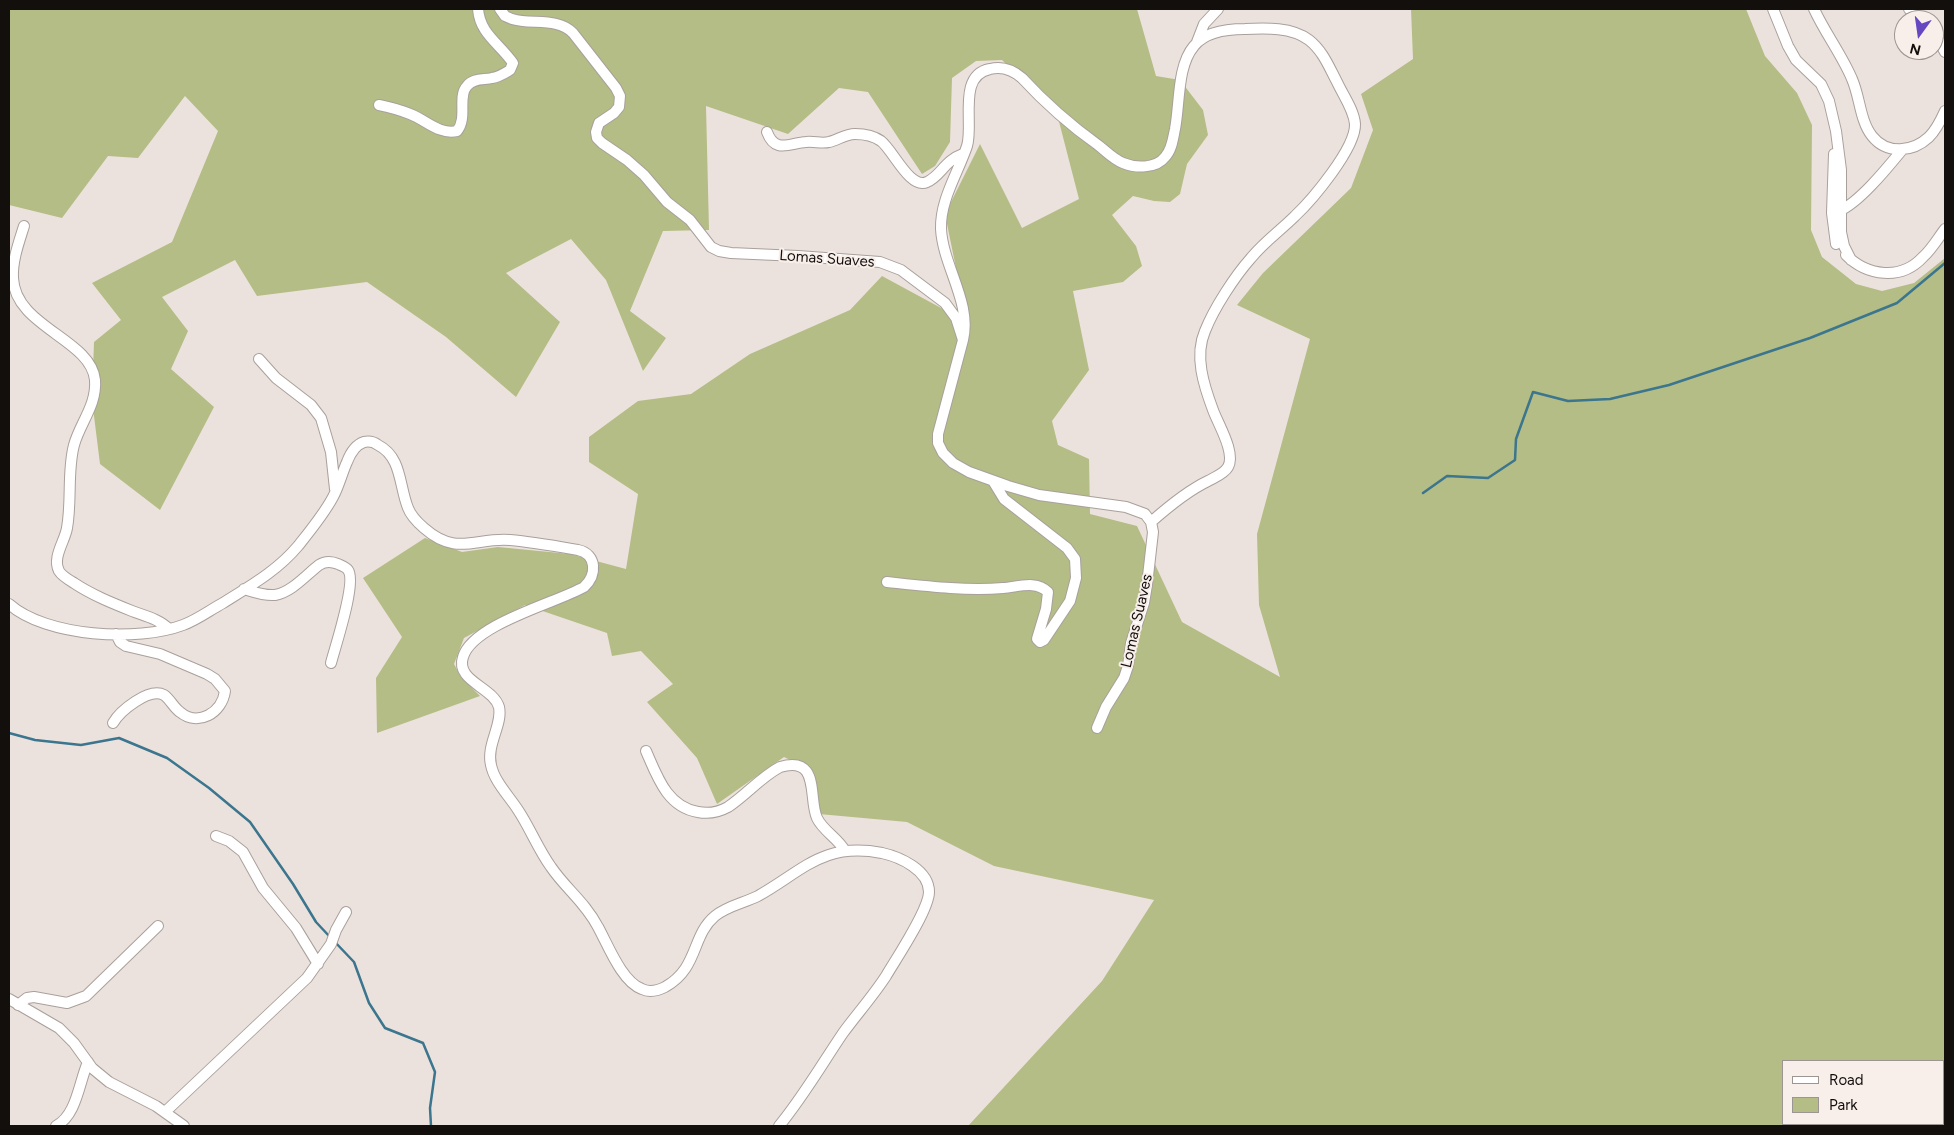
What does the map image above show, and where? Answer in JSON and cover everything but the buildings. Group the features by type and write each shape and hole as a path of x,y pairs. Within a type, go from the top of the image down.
{"street":[{"path":"379,104 409,113 446,132 457,131 462,126 463,94 466,86 477,79 494,78 510,70 512,63 504,50 484,31 479,19 478,9"},
{"name":"Lomas Suaves","path":"500,9 505,16 512,19 559,24 573,33 616,88 620,96 620,104 617,110 597,126 596,135 599,141 644,174 666,202 690,220 711,247 719,251 731,253 871,261 888,264 906,274 945,303 956,318 963,340"},
{"path":"1197,42 1211,34 1244,29 1283,30 1304,37 1316,46 1324,57 1351,112 1355,126 1344,153 1330,175 1295,216 1261,247 1245,265 1205,330 1200,351 1202,375 1230,454 1230,465 1222,473 1197,486 1150,522 1145,514 1126,507 1039,495 969,472 953,463 943,453 938,443 938,434 963,340 964,318 941,228 947,197 969,138 968,100 970,90 980,73 988,69 1008,69 1018,74 1072,126 1116,159 1125,164 1137,166 1160,162 1167,155 1171,144 1184,62 1197,42 1204,24 1218,9"},
{"path":"1774,9 1788,46 1796,60 1821,84 1829,102 1836,131 1841,170 1836,212 1844,246 1851,260 1861,267 1875,272 1890,273 1904,270 1923,258 1945,229"},
{"path":"1814,9 1852,78 1860,98 1865,123 1873,137 1889,150 1902,150 1915,146 1929,137 1945,111"},
{"path":"767,132 774,142 787,146 805,142 829,143 847,135 871,137 886,145 914,181 922,183 928,182 952,159 963,154"},
{"path":"1836,212 1883,172 1902,150"},
{"path":"24,226 13,269 13,282 17,296 46,328 84,356 92,367 95,381 93,400 73,451 67,528 58,557 58,568 62,574 79,587 119,606 160,622 169,629"},
{"path":"259,359 276,378 311,404 322,418 331,452 335,492"},
{"path":"9,604 27,617 61,628 82,632 144,633 169,629 195,620 271,572 297,547 324,511 335,492 353,450 362,443 374,442 386,450 394,460 402,482 407,507 413,517 426,530 439,538 467,545 497,540 516,540 581,550 590,556 593,564 593,573 590,581 584,587 521,614 482,635 466,650 462,658 462,666 467,675 494,698 498,705 499,716 490,752 490,763 494,774 521,814 548,863 586,906 621,969 637,987 645,991 658,990 678,977 688,966 707,925 720,912 762,893 814,860 829,854 845,851 878,852 906,862 919,872 927,882 928,900 882,981 779,1126"},
{"path":"887,582 973,588 1002,588 1027,585 1041,587 1048,592 1048,601 1037,639 1040,642 1044,640 1070,602 1076,578 1075,560 1067,548 1004,498 993,481"},
{"name":"Lomas Suaves","path":"1098,728 1106,706 1124,678 1128,666 1131,643 1146,594 1152,536 1150,522"},
{"path":"244,589 274,595 283,593 321,564 330,562 339,564 348,570 351,578 349,596 331,663"},
{"path":"113,723 116,717 129,705 146,696 157,694 164,696 179,712 186,716 195,718 206,717 216,710 224,699 225,691 208,674 163,656 126,646 120,642 116,634"},
{"path":"646,751 660,782 669,796 684,807 702,813 714,812 725,808 780,768 791,766 802,769 811,779 817,818 845,851"},
{"path":"216,836 229,841 243,852 263,888 296,928 318,964"},
{"path":"165,1112 292,992 318,964 331,944 346,912"},
{"path":"18,1005 27,998 34,997 67,1003 86,996 158,926"},
{"path":"9,999 51,1022 63,1031 88,1062 109,1082 165,1112 184,1126"},
{"path":"56,1126 64,1119 72,1105 88,1062"}],"green space":[{"path":"9,9 1137,9 1156,76 1180,80 1203,110 1208,135 1187,164 1180,194 1170,202 1154,201 1133,196 1112,215 1136,246 1142,266 1123,282 1073,291 1089,370 1052,421 1058,445 1089,459 1090,514 1137,526 1182,622 1280,677 1259,605 1257,534 1310,339 1237,305 1263,273 1351,188 1373,130 1361,94 1413,59 1411,9 1746,9 1765,56 1797,93 1812,125 1811,230 1822,257 1856,284 1882,291 1914,283 1945,258 1945,1126 968,1126 1102,981 1154,900 994,866 907,822 819,814 813,771 784,757 717,804 697,758 647,702 673,684 641,651 612,656 607,633 525,605 464,638 454,664 461,677 480,696 377,733 376,678 402,637 363,578 425,538 462,552 498,547 570,554 626,569 638,494 589,462 589,437 638,401 691,394 750,354 850,310 882,276 967,322 945,214 980,144 1022,228 1079,199 1056,110 1002,60 976,61 952,78 950,142 935,166 922,174 868,92 839,88 788,134 706,106 709,230 663,231 630,311 666,338 643,371 606,280 571,239 506,273 560,322 516,397 446,337 367,282 257,296 235,260 162,297 188,331 171,369 214,407 160,510 100,464 92,400 94,342 121,320 92,283 172,242 218,131 185,96 138,158 108,156 62,218 9,205"}],"waterway":[{"path":"1423,493 1447,476 1488,478 1515,460 1516,439 1533,392 1568,401 1610,399 1669,385 1810,338 1897,303 1945,263"},
{"path":"9,733 35,740 81,745 119,738 167,758 209,788 250,822 293,884 316,922 330,937"},
{"path":"334,941 354,962 369,1003 385,1028 423,1043 435,1072 430,1108 431,1126"}]}
